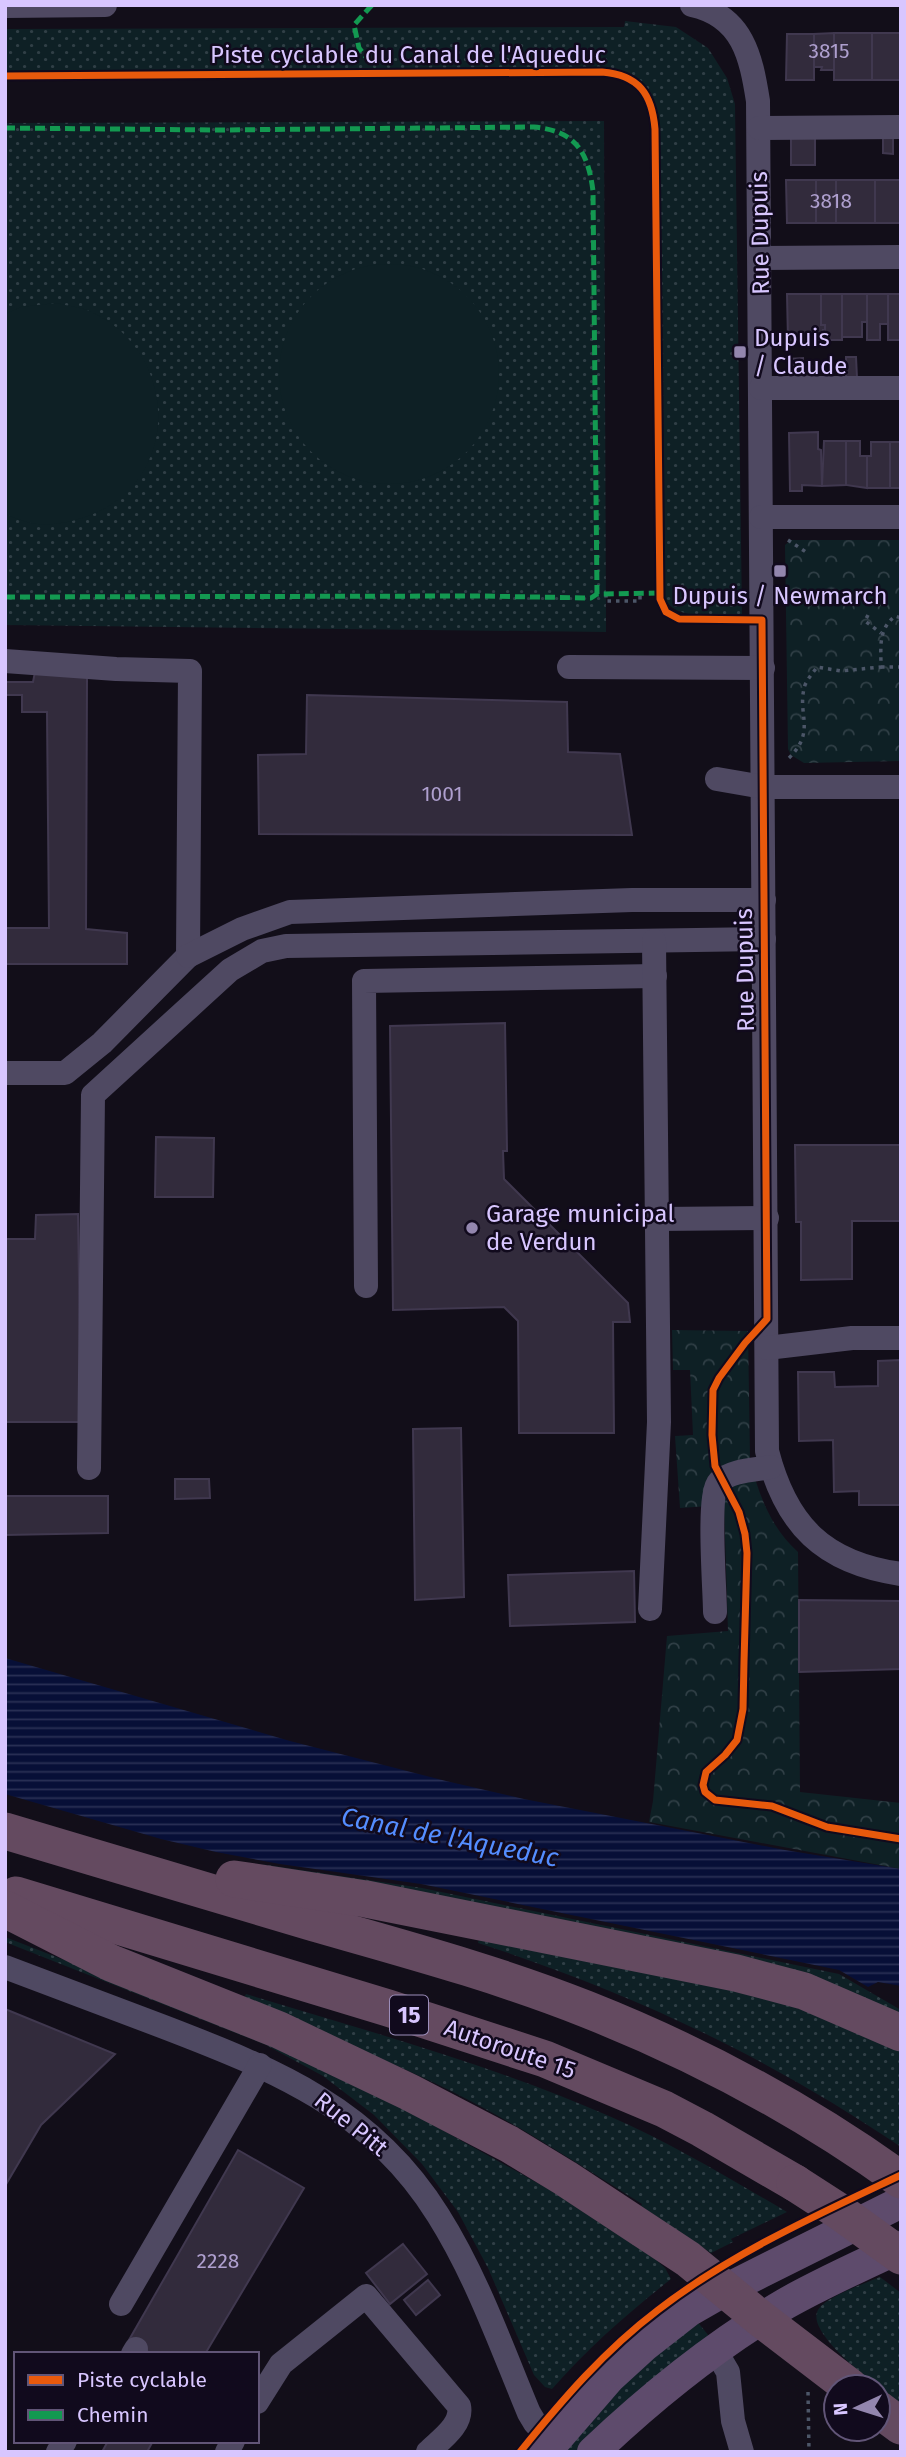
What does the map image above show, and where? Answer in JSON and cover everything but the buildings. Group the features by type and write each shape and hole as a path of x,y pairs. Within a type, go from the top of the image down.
{"highway":[{"path":"5,1831 397,1947 585,2008 734,2077 789,2107 901,2180"},
{"path":"91,1857 366,1899 736,1973 804,1991 901,2033"},
{"name":"Autoroute 15","path":"5,1892 388,2008 545,2059 664,2109 713,2135 795,2183 901,2256"},
{"path":"5,1909 111,1963 279,2030 409,2092 509,2144 698,2266 831,2373"}],"main road":[{"path":"549,2447 609,2378 690,2310 901,2202"},
{"path":"593,2452 653,2399 715,2350 761,2319 806,2292 901,2247"}],"street":[{"path":"5,6 105,5"},
{"name":"Rue Dupuis","path":"708,7 734,28 747,53 758,102 767,1451 775,1482 794,1517 817,1541 842,1557 873,1570 901,1574"},
{"path":"758,128 901,127"},
{"path":"760,258 901,257"},
{"path":"761,388 901,388"},
{"path":"761,517 901,517"},
{"path":"5,661 190,671 188,956"},
{"path":"569,667 763,668"},
{"path":"717,779 763,787 901,786"},
{"path":"5,1073 65,1073 102,1043 188,956 242,929 290,912 632,900 764,900"},
{"path":"89,1468 93,1096 230,970 262,951 286,946 764,939"},
{"path":"650,1609 659,1422 659,1219 654,941"},
{"path":"366,1286 364,981 655,976"},
{"path":"659,1219 767,1218"},
{"path":"767,1348 852,1338 901,1338"},
{"path":"715,1612 712,1509 715,1488 722,1479 771,1467"},
{"name":"Rue Pitt","path":"5,1967 260,2065 304,2087 348,2117 384,2148 417,2185 438,2214 457,2248 480,2295 531,2419 549,2447"},
{"path":"121,2304 260,2065"},
{"path":"259,2399 281,2364 366,2296 458,2406 458,2422 428,2452"},
{"path":"715,2350 728,2372 733,2421 742,2452"}],"path":[{"path":"787,539 810,555"},
{"path":"606,594 606,601 640,601 639,594"},
{"path":"869,615 865,621 881,633"},
{"path":"881,667 881,633 892,618 901,618"},
{"path":"874,643 881,643"},
{"path":"789,758 801,744 804,730 803,692 819,665 841,671 901,667"},
{"path":"808,2389 809,2452"}],"green space":[{"path":"625,21 676,27 708,48 727,78 735,104 742,614 689,614 671,606 665,599 660,125 655,102 638,80 607,68 5,71 5,29 624,27"},
{"path":"604,121 606,632 5,625 5,123"},
{"path":"389,264 410,266 441,277 467,296 486,322 497,353 497,395 486,426 467,452 441,471 410,482 389,484 368,482 337,471 311,452 292,426 281,395 279,374 281,353 292,322 311,296 337,277 368,266"},
{"path":"56,303 92,312 121,331 142,357 154,386 158,417 154,447 141,475 119,499 88,516 60,523 38,524 5,514 5,314 21,307"},
{"path":"791,540 901,540 901,761 804,763 791,755 788,749 785,545"},
{"path":"672,1330 748,1331 750,1459 767,1510 780,1532 798,1552 800,1792 901,1803 901,1869 649,1822 667,1636 728,1631 724,1505 680,1508 675,1436 693,1435 690,1370 673,1370"},
{"path":"261,1864 422,1888 839,1974 901,2010 901,2020 386,1892"},
{"path":"480,1934 738,1986 901,2047 901,2147 851,2114 749,2056 644,2005 535,1962 478,1943"},
{"path":"5,1937 121,1982 356,2082 550,2190 655,2259 665,2268 671,2279 609,2331 552,2389 545,2387 534,2375 488,2268 458,2212 422,2164 374,2115 323,2076 266,2045 5,1942"},
{"path":"246,1994 429,2050 565,2098 609,2116 700,2161 787,2212 731,2239 733,2242 711,2253 641,2206 642,2204 502,2118 401,2068 242,2002"},
{"path":"880,2277 901,2293 901,2404 892,2397 892,2373 862,2373 833,2347 823,2333 817,2320 818,2310 846,2291"},
{"path":"696,2320 713,2341 604,2426 577,2452 563,2452 596,2409"}],"water":[{"name":"Canal de l'Aqueduc","path":"5,1658 290,1741 446,1781 785,1850 901,1869 901,1986 878,1982 868,1987 839,1970 421,1884 216,1852 5,1794"}],"marked path":[{"path":"372,5 354,25 359,48 372,65 374,73"},
{"path":"5,128 219,130 534,127 548,129 570,139 588,165 593,191 597,594"},
{"path":"5,597 591,598 597,594 659,593"}],"cycle path":[{"name":"Piste cyclable du Canal de l'Aqueduc","path":"5,76 602,72 625,77 641,88 647,96 655,129 660,599 666,612 679,619 762,620 767,1319 745,1343 713,1390 712,1435 715,1466 739,1512 747,1553 743,1709 737,1740 706,1772 703,1785 705,1792 715,1800 772,1806 827,1827 901,1839"},
{"path":"520,2452 585,2376 639,2325 686,2289 715,2270 807,2220 901,2175"}],"place":[{"name":"Dupuis / Claude","path":"740,352"},
{"name":"Dupuis / Newmarch","path":"780,571"},
{"name":"Garage municipal de Verdun","path":"472,1228"}]}
